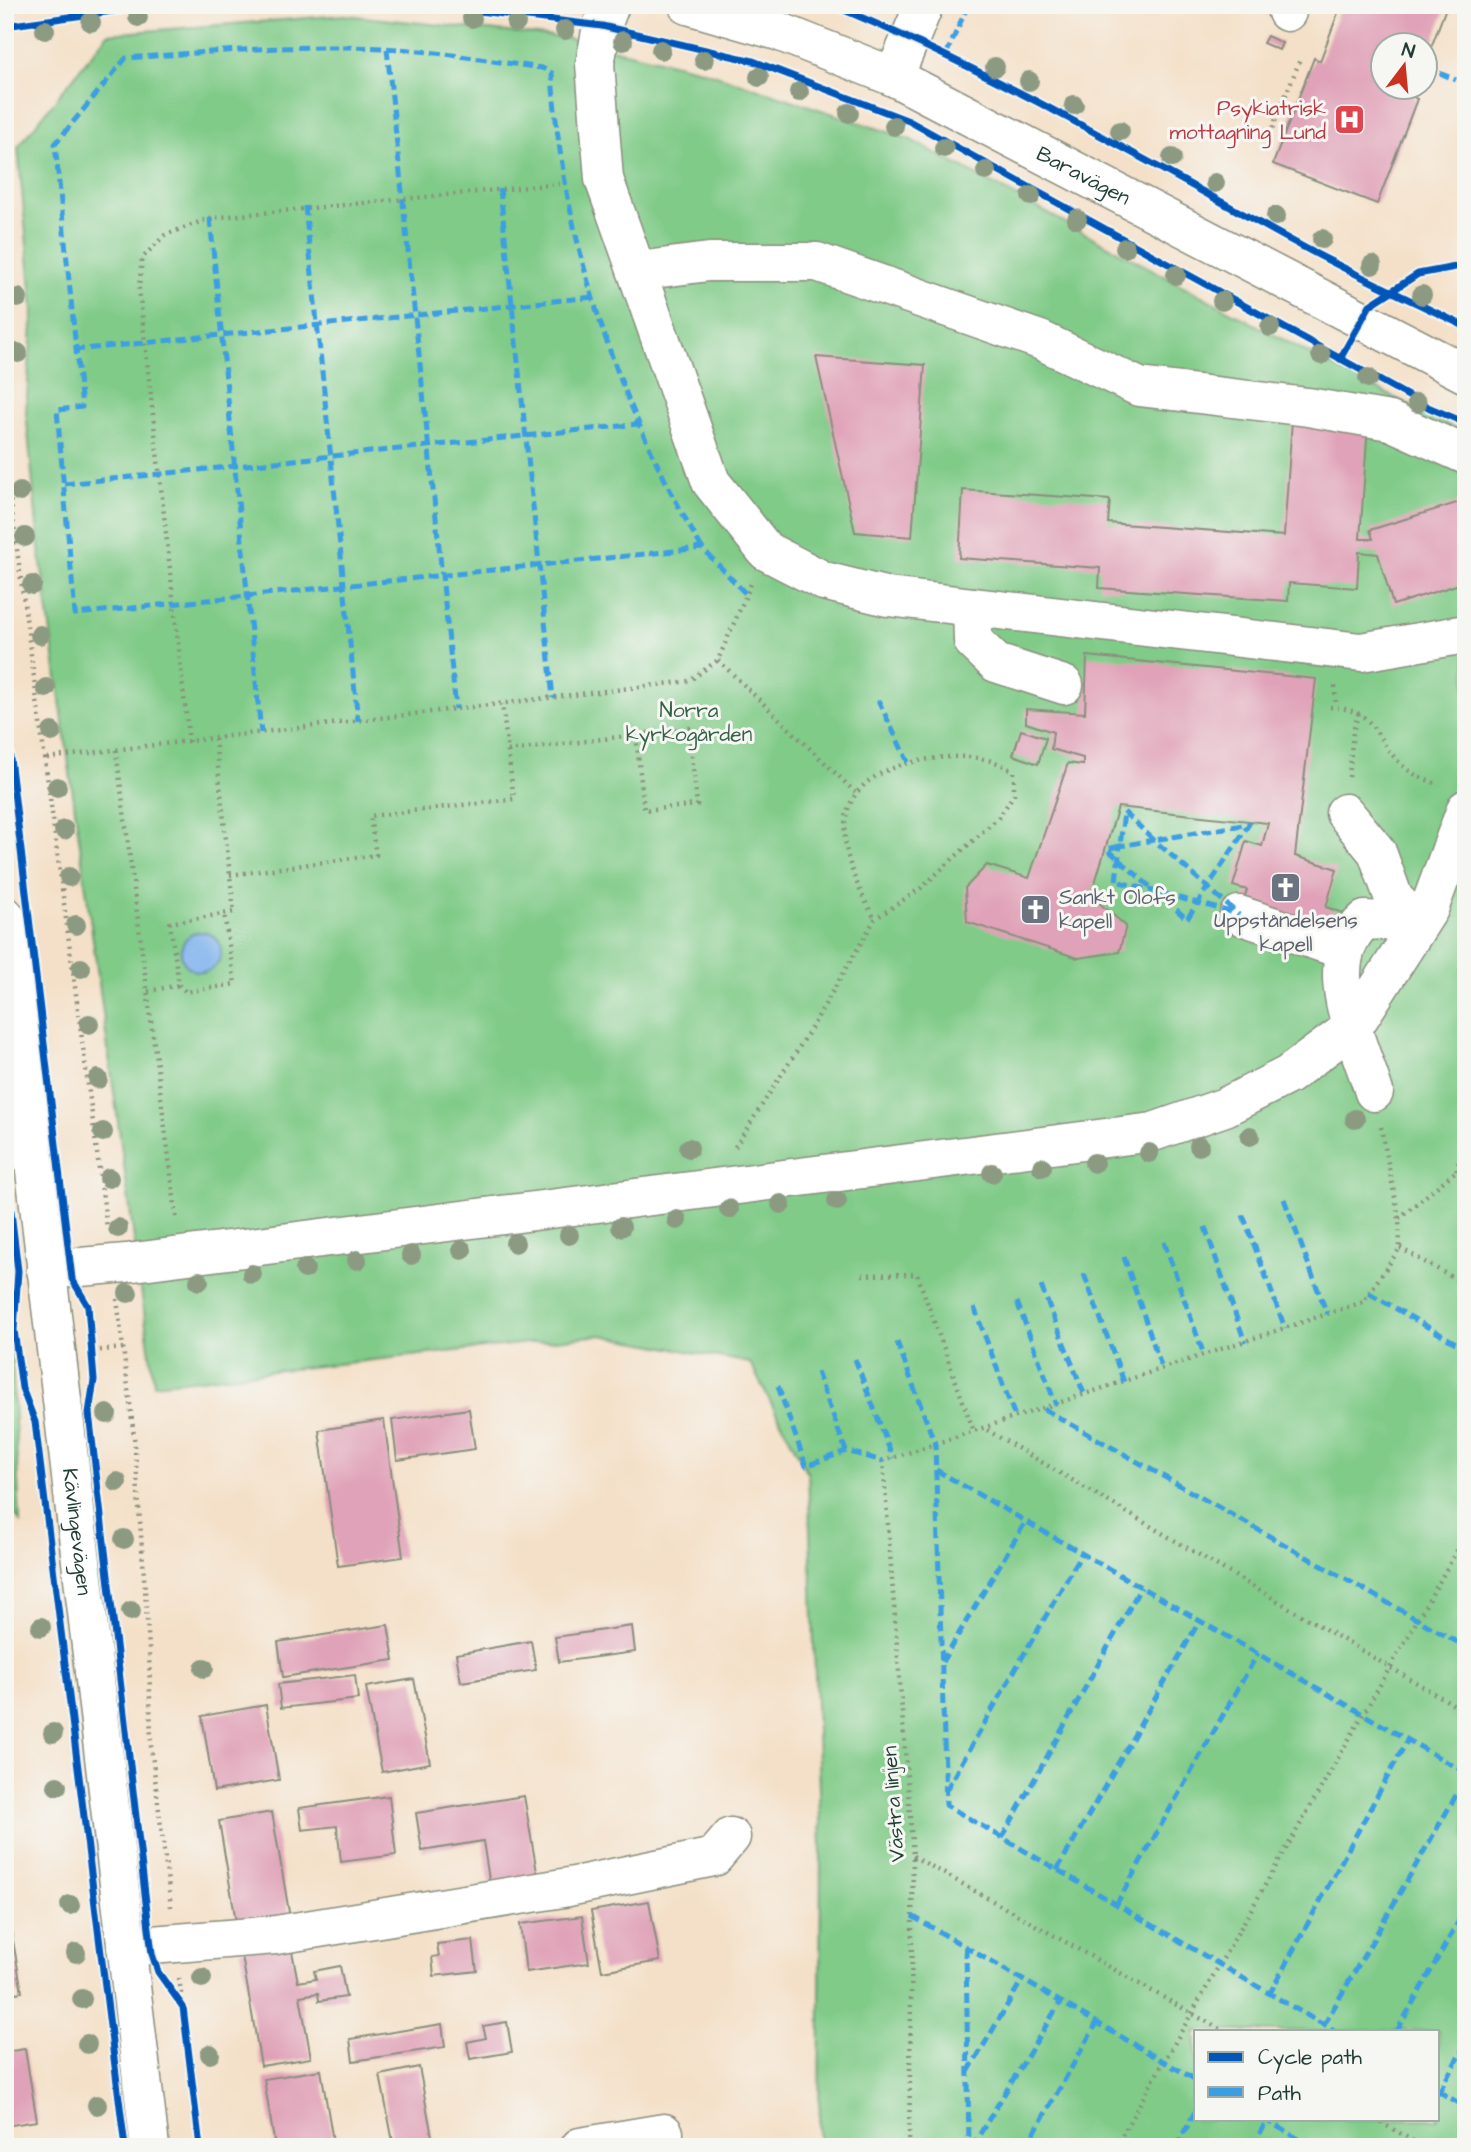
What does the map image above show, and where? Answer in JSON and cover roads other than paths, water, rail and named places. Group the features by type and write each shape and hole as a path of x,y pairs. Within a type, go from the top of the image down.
{"main road":[{"path":"610,5 602,26 595,64 604,179 712,482 766,551 824,581 888,597 972,607 1361,652 1466,634"},
{"name":"Baravägen","path":"688,5 778,31 894,77 1466,374"},
{"path":"894,77 924,5"},
{"path":"637,271 709,262 817,262 1040,340 1139,387 1308,407 1390,421 1466,455"},
{"path":"972,607 973,641 996,663 1064,685"},
{"path":"46,1270 1153,1132 1225,1107 1288,1075 1354,1027 1429,909 1454,797"},
{"path":"1345,813 1377,852 1394,899 1419,923"},
{"path":"1238,915 1344,950"},
{"name":"Kävlingevägen","path":"5,916 46,1270 83,1351 139,1946 150,2147"},
{"path":"1374,1092 1342,994 1344,950 1350,933 1365,920 1419,923"},
{"path":"139,1946 276,1935 569,1887 714,1857 731,1837"},
{"path":"580,2147 664,2133"}],"water":[{"path":"201,932 215,938 221,952 215,966 201,972 187,966 181,952 187,938"}],"place":[{"name":"Psykiatrisk mottagning Lund","path":"1349,120"},
{"name":"Uppståndelsens kapell","path":"1286,888"},
{"name":"Sankt Olofs kapell","path":"1036,909"}],"park label":[{"name":"Norra kyrkogården","path":"689,722"}]}
